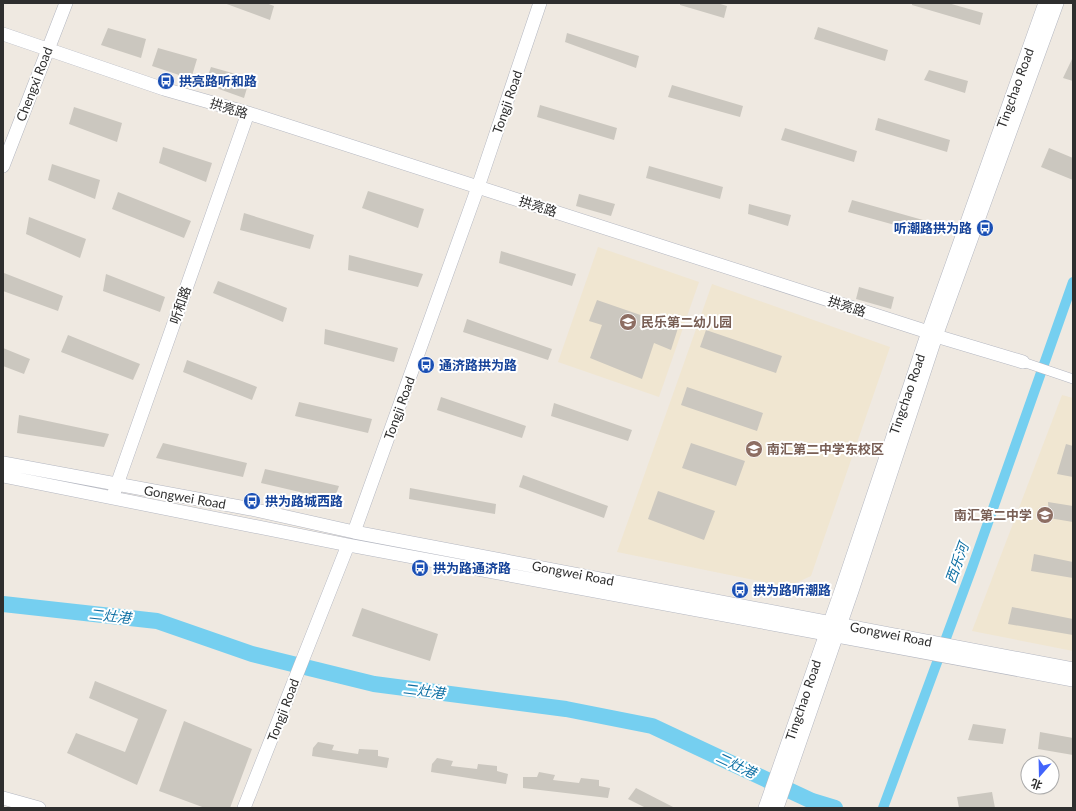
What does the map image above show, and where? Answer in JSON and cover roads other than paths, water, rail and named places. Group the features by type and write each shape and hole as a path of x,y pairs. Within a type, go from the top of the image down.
{"main road":[{"name":"Chengxi Road","path":"3,166 66,3"},
{"name":"Tongji Road","path":"354,532 478,187 540,3"},
{"name":"Tingchao Road","path":"787,761 834,629 932,334 1045,3"},
{"name":"Tingchao Road","path":"932,334 1057,3"},
{"name":"拱亮路","path":"3,34 48,48 164,89 248,113 1023,362"},
{"name":"听和路","path":"115,491 248,113"},
{"name":"Gongwei Road","path":"3,463 115,491 348,545 772,624 834,629"},
{"name":"Gongwei Road","path":"3,476 251,509 354,532 834,629 963,653 1073,669"},
{"name":"Tongji Road","path":"244,808 348,545"},
{"name":"Gongwei Road","path":"963,653 1073,680"},
{"path":"764,808 787,761"},
{"path":"776,808 787,761"},
{"path":"3,798 19,806 39,808"}],"street":[{"name":"拱亮路","path":"1023,362 1073,379"},
{"name":"Tongji Road","path":"348,545 354,532"}],"waterway":[{"name":"西乐河","path":"883,808 972,568 1073,282"},
{"name":"二灶港","path":"3,604 157,621 252,654 374,684 566,709 652,726 812,801 835,808"}],"place":[{"name":"拱亮路听和路","path":"166,81"},
{"name":"听潮路拱为路","path":"985,228"},
{"name":"民乐第二幼儿园","path":"628,322"},
{"name":"通济路拱为路","path":"426,365"},
{"name":"南汇第二中学东校区","path":"754,449"},
{"name":"拱为路城西路","path":"252,501"},
{"name":"南汇第二中学","path":"1045,515"},
{"name":"拱为路通济路","path":"420,568"},
{"name":"拱为路听潮路","path":"740,590"}]}
